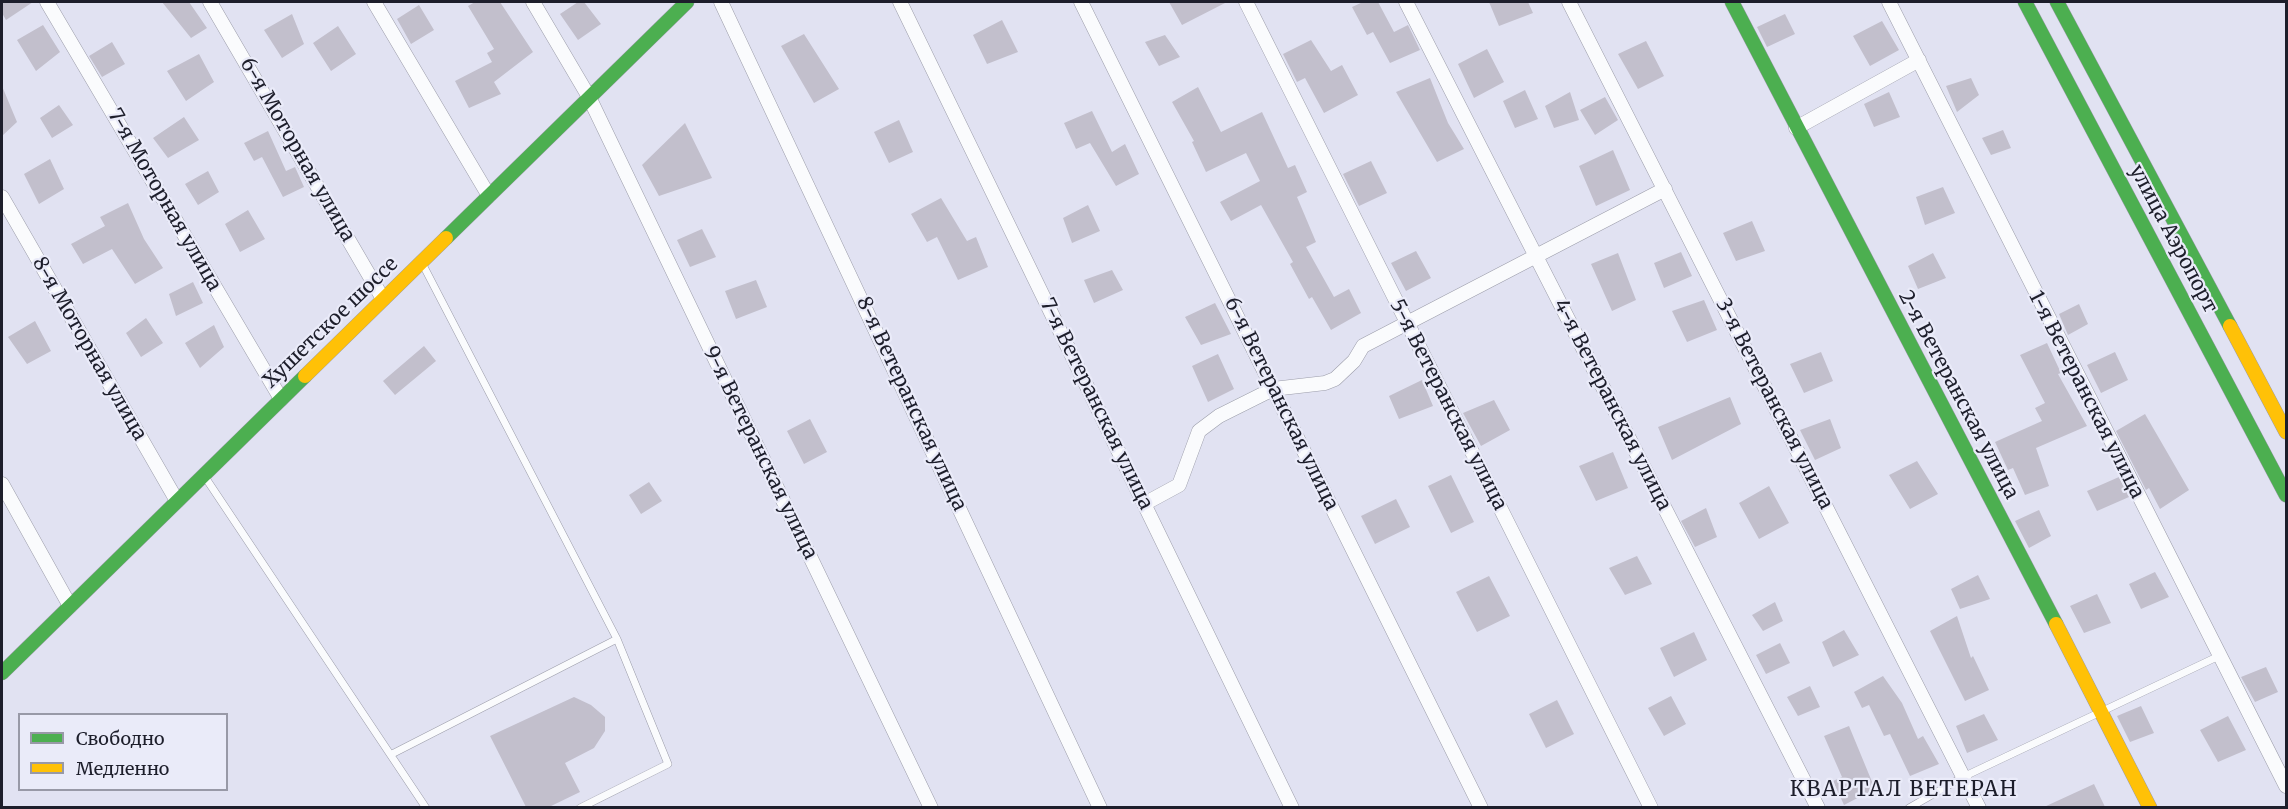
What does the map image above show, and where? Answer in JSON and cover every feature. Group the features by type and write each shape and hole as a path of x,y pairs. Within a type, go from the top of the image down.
{"main road":[{"name":"Хушетское шоссе","path":"2,673 686,2"},
{"name":"2-я Ветеранская улица","path":"1732,2 2150,807"},
{"name":"улица Аэропорт","path":"2025,2 2286,495"},
{"name":"улица Аэропорт","path":"2057,2 2286,432"}],"street":[{"name":"7-я Моторная улица","path":"47,2 281,399"},
{"name":"6-я Моторная улица","path":"210,2 384,299"},
{"path":"374,2 489,196"},
{"name":"9-я Ветеранская улица","path":"533,2 589,98 931,807"},
{"name":"8-я Ветеранская улица","path":"721,2 1101,807"},
{"name":"7-я Ветеранская улица","path":"900,2 1292,807"},
{"name":"6-я Ветеранская улица","path":"1081,2 1480,807"},
{"name":"5-я Ветеранская улица","path":"1246,2 1651,807"},
{"name":"4-я Ветеранская улица","path":"1406,2 1818,807"},
{"name":"3-я Ветеранская улица","path":"1569,2 1979,807"},
{"name":"1-я Ветеранская улица","path":"1889,2 2286,786"},
{"path":"1796,128 1919,60"},
{"path":"1144,504 1179,485 1192,444 1208,423 1273,389 1335,380 1354,361 1363,346 1408,325 1665,189"},
{"name":"8-я Моторная улица","path":"2,197 177,501"},
{"path":"2,483 70,606"}],"lane":[{"path":"421,262 617,639 668,764 580,807"},
{"path":"204,475 426,807"},
{"path":"392,754 617,639"},
{"path":"1909,807 1963,777 2219,657"}],"building":[{"path":"2,2 33,2 6,20 2,13"},
{"path":"162,2 189,2 207,28 191,38"},
{"path":"475,2 500,2 533,52 494,82 501,94 469,108 455,81 492,62 487,53 494,49 468,6"},
{"path":"578,2 584,2 601,24 578,40 560,14"},
{"path":"1169,2 1227,2 1182,25"},
{"path":"1363,2 1378,2 1394,32 1408,25 1420,50 1390,63 1373,32 1367,35 1352,7"},
{"path":"1489,2 1528,2 1533,13 1499,26"},
{"path":"419,5 434,30 411,44 397,19"},
{"path":"292,14 304,44 282,58 264,30"},
{"path":"1785,14 1795,34 1767,47 1757,27"},
{"path":"1002,20 1018,52 987,64 973,35"},
{"path":"1882,21 1899,50 1870,66 1853,36"},
{"path":"43,25 60,52 36,71 17,40"},
{"path":"338,26 356,54 331,71 313,43"},
{"path":"804,34 839,89 814,103 781,46"},
{"path":"1165,35 1180,57 1159,66 1145,42"},
{"path":"1311,40 1331,71 1342,65 1358,95 1324,113 1305,78 1297,82 1283,54"},
{"path":"1646,41 1664,76 1638,89 1618,54"},
{"path":"112,42 125,64 102,77 89,56"},
{"path":"1487,49 1504,82 1474,98 1458,64"},
{"path":"199,54 214,82 186,101 167,71"},
{"path":"1430,78 1448,123 1464,149 1437,162 1396,92"},
{"path":"1971,78 1979,95 1957,112 1946,86"},
{"path":"2,86 17,122 2,136"},
{"path":"1198,87 1221,132 1262,112 1288,168 1295,165 1307,192 1297,197 1316,242 1306,247 1334,297 1349,289 1361,313 1331,330 1312,297 1309,299 1290,264 1293,262 1261,205 1231,221 1220,202 1260,181 1246,153 1206,172 1192,142 1194,141 1172,102"},
{"path":"1525,90 1538,119 1515,128 1503,101"},
{"path":"1570,92 1579,120 1554,128 1545,106"},
{"path":"1889,92 1900,117 1874,127 1864,104"},
{"path":"1605,97 1618,120 1595,135 1580,110"},
{"path":"59,105 73,125 52,138 40,118"},
{"path":"1092,111 1112,152 1125,144 1139,174 1116,186 1090,143 1076,149 1064,123"},
{"path":"184,117 199,140 168,158 153,138"},
{"path":"899,120 913,152 889,163 874,132"},
{"path":"685,123 712,178 659,196 642,165"},
{"path":"2003,130 2011,148 1991,155 1982,138"},
{"path":"268,131 286,171 295,167 304,187 283,197 262,157 254,161 244,143"},
{"path":"1613,150 1630,190 1596,206 1579,166"},
{"path":"50,159 64,189 39,204 24,174"},
{"path":"1371,161 1387,193 1359,206 1343,174"},
{"path":"208,171 219,192 198,205 185,184"},
{"path":"1943,187 1955,213 1925,225 1916,197"},
{"path":"941,198 967,241 976,237 988,267 958,280 937,237 927,242 911,214"},
{"path":"128,203 144,239 163,268 135,284 112,249 83,264 71,244 105,226 100,217"},
{"path":"1088,205 1100,231 1072,243 1063,218"},
{"path":"248,210 265,239 240,252 225,224"},
{"path":"1752,221 1765,251 1736,261 1723,233"},
{"path":"702,229 716,257 690,267 677,240"},
{"path":"1416,251 1431,278 1406,291 1391,263"},
{"path":"1681,252 1692,276 1664,288 1654,263"},
{"path":"1618,253 1636,300 1612,311 1591,264"},
{"path":"1933,253 1946,278 1918,289 1908,266"},
{"path":"1112,270 1123,290 1094,303 1084,280"},
{"path":"756,280 767,307 736,319 725,291"},
{"path":"193,282 203,303 176,316 169,294"},
{"path":"1704,300 1717,330 1687,342 1672,311"},
{"path":"1215,303 1231,334 1201,345 1185,317"},
{"path":"2079,304 2088,324 2068,335 2059,314"},
{"path":"146,318 163,343 141,357 126,333"},
{"path":"35,321 51,351 27,364 8,337"},
{"path":"214,325 224,347 200,368 185,343"},
{"path":"2047,343 2061,373 2058,374 2087,426 2036,448 2049,486 2025,495 2013,468 2008,470 1995,442 2042,421 2035,408 2045,403 2020,355"},
{"path":"424,346 436,361 395,395 383,381"},
{"path":"1821,352 1833,381 1804,393 1790,364"},
{"path":"2115,352 2128,380 2101,393 2087,365"},
{"path":"1218,354 1234,389 1208,402 1192,366"},
{"path":"1422,380 1433,406 1399,419 1389,396"},
{"path":"1730,397 1741,424 1672,460 1658,427"},
{"path":"1494,400 1510,430 1481,446 1463,413"},
{"path":"2145,414 2189,490 2160,509 2149,488 2146,490 2116,431"},
{"path":"810,419 827,452 804,464 787,431"},
{"path":"1830,419 1841,448 1815,460 1800,430"},
{"path":"1613,452 1628,488 1596,501 1579,466"},
{"path":"1917,461 1938,494 1910,509 1889,475"},
{"path":"1451,475 1474,522 1451,533 1428,486"},
{"path":"2119,477 2129,497 2097,511 2087,491"},
{"path":"649,482 662,501 641,514 629,495"},
{"path":"1769,486 1789,523 1759,539 1739,503"},
{"path":"1396,499 1410,527 1375,544 1361,516"},
{"path":"1706,508 1717,537 1695,547 1681,521"},
{"path":"2039,510 2051,536 2029,548 2015,521"},
{"path":"1637,556 1652,584 1625,595 1609,568"},
{"path":"2155,572 2169,597 2141,609 2129,584"},
{"path":"1978,575 1990,599 1960,609 1951,589"},
{"path":"1489,576 1510,616 1477,632 1456,592"},
{"path":"2097,594 2111,623 2084,633 2070,606"},
{"path":"1775,602 1783,621 1763,631 1752,615"},
{"path":"1957,616 1971,658 1973,656 1989,690 1965,701 1930,631"},
{"path":"1844,630 1859,655 1833,667 1822,642"},
{"path":"1694,632 1707,660 1674,677 1660,648"},
{"path":"1780,643 1790,663 1766,674 1756,655"},
{"path":"2266,667 2278,692 2255,702 2241,677"},
{"path":"1883,676 1902,703 1918,739 1923,736 1939,764 1910,776 1890,734 1884,736 1869,705 1862,708 1854,692"},
{"path":"1810,686 1820,707 1798,716 1787,697"},
{"path":"1671,696 1686,724 1664,736 1648,708"},
{"path":"574,697 591,705 605,717 605,731 594,748 565,763 580,792 549,807 526,807 490,736"},
{"path":"1557,700 1574,734 1546,748 1529,714"},
{"path":"2141,706 2154,733 2130,742 2117,716"},
{"path":"1984,714 1998,740 1967,753 1956,726"},
{"path":"2228,716 2246,750 2218,762 2200,730"},
{"path":"1849,726 1875,789 1844,805 1833,781 1842,777 1824,736"},
{"path":"2094,784 2105,807 2044,807"}],"traffic: fast":[{"path":"446,238 687,2"},
{"path":"1732,2 2056,624"},
{"path":"2025,2 2286,495"},
{"path":"2057,2 2230,326"},
{"path":"2,673 305,376"}],"traffic: slow":[{"path":"305,376 446,238"},
{"path":"2230,326 2286,432"},
{"path":"2056,624 2150,808"}],"district":[{"name":"КВАРТАЛ ВЕТЕРАН","path":"1904,790"}]}
